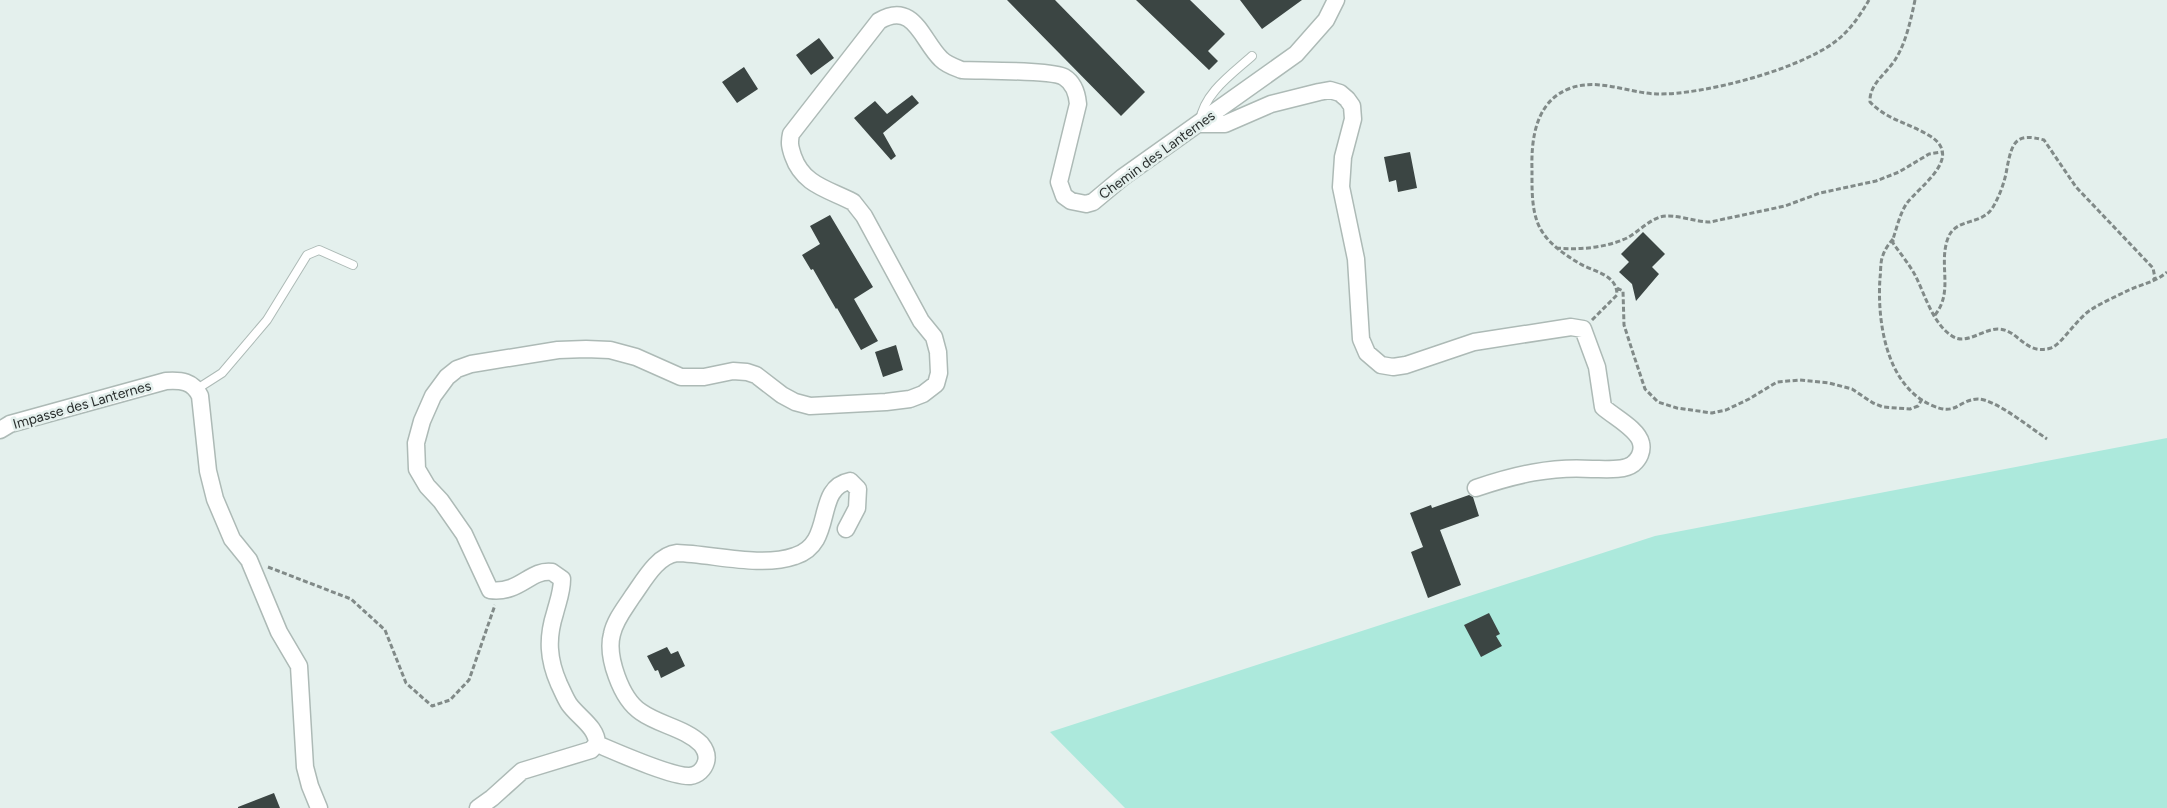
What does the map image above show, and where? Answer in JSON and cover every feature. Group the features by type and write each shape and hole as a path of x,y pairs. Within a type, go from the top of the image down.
{"street":[{"name":"Chemin des Lanternes","path":"499,591 490,590 464,534 441,501 427,486 417,469 416,443 422,421 433,396 447,377 457,369 471,364 558,350 610,350 636,357 681,377 704,377 733,371 747,372 756,375 782,395 795,402 810,406 910,399 923,394 936,384 940,373 934,337 921,321 864,216 852,202 808,179 797,167 789,144 791,134 874,28 885,17 900,13 914,19 940,59 950,66 962,70 1056,74 1070,81 1077,95 1078,104 1058,182 1064,196 1070,201 1086,204 1093,202 1123,177 1296,54 1326,20 1336,0"},
{"path":"1200,124 1214,126 1225,124 1271,104 1330,90 1340,93 1346,98 1352,106 1353,119 1343,157 1341,187 1356,259 1361,339 1367,353 1381,365 1393,367 1406,365 1474,342 1571,328 1583,329 1597,367 1603,407 1633,431 1641,442 1641,454 1633,464 1609,470 1580,468 1547,470 1506,477 1476,488"},
{"name":"Impasse des Lanternes","path":"0,430 10,424 166,381 183,381 197,389"},
{"path":"197,389 200,396 208,471 215,499 232,539 248,560 279,632 299,666 305,767 319,808"},
{"path":"596,744 644,763 680,774 690,776 697,774 704,767 707,758 705,750 696,740 639,712 619,682 611,651 612,634 621,614 664,557 677,553 769,560 796,556 806,551 813,544 824,524 830,494 836,486 850,481 858,489 857,508 846,529"},
{"path":"478,808 522,771 585,753 596,744 596,738 591,728 569,704 552,666 549,647 550,632 562,594 562,579 552,572 543,572 517,586 499,591"}],"lane":[{"path":"1200,124 1202,109 1209,97 1252,56"},
{"path":"197,389 222,373 267,320 306,255 319,250 353,265"}],"path":[{"path":"1869,0 1842,37 1807,60 1715,88 1681,94 1655,94 1589,84 1570,88 1554,97 1542,110 1534,131 1532,169 1534,208 1537,222 1542,232 1555,248 1578,263 1607,276 1623,291 1624,325 1645,389 1658,402 1712,413 1733,406 1777,382 1800,380 1829,383 1852,389 1873,404 1884,407 1910,409 1918,406 1922,399"},
{"path":"1915,0 1896,59 1872,89 1870,102 1881,112 1931,136 1939,143 1942,152 1941,163 1937,172 1907,204 1893,239 1882,257 1880,316 1884,340 1894,365 1905,384 1930,405 1952,410 1970,400 1989,401 2047,439"},
{"path":"1935,315 1943,306 1945,294 1945,249 1949,237 1958,225 1982,218 1989,213 2002,187 2009,152 2021,138 2032,136 2044,140 2076,187 2153,268 2155,278 2153,281"},
{"path":"1555,248 1576,250 1603,246 1627,238 1660,218 1669,216 1698,222 1715,221 1785,206 1820,193 1876,181 1899,172 1929,154 1942,152"},
{"path":"1893,239 1893,243 1915,275 1922,293 1935,315 1952,336 1958,339 1998,329 2007,330 2026,346 2052,348 2091,309 2153,281 2167,272"},
{"path":"1583,329 1618,295 1618,288"},
{"path":"248,560 351,599 385,630 406,683 432,706 450,700 470,680 499,591"}],"green space":[{"path":"2167,438 2167,808 1125,808 1050,732 1655,536"}],"building":[{"path":"1007,0 1055,0 1145,92 1121,116"},
{"path":"1136,0 1190,0 1225,34 1208,51 1218,61 1209,70"},
{"path":"1240,0 1302,0 1262,29"},
{"path":"819,38 834,58 811,75 796,55"},
{"path":"744,67 758,89 737,103 722,82"},
{"path":"912,95 919,103 883,133 896,156 891,160 854,118 875,101 887,114"},
{"path":"1410,152 1417,188 1398,192 1396,180 1389,182 1384,157"},
{"path":"830,215 873,287 854,299 878,341 861,350 813,269 811,270 802,255 820,244 810,226"},
{"path":"1643,232 1665,254 1652,267 1659,274 1636,301 1632,284 1619,272 1629,262 1621,254"},
{"path":"896,345 903,370 883,377 875,352"},
{"path":"1469,495 1473,497 1479,516 1440,530 1461,585 1428,598 1411,552 1423,547 1410,513 1431,505 1432,508"},
{"path":"1489,613 1500,634 1496,636 1502,646 1481,657 1464,625"},
{"path":"667,647 671,654 678,651 685,666 661,678 658,670 655,671 647,656"},
{"path":"274,793 280,808 238,808 238,807"}]}
